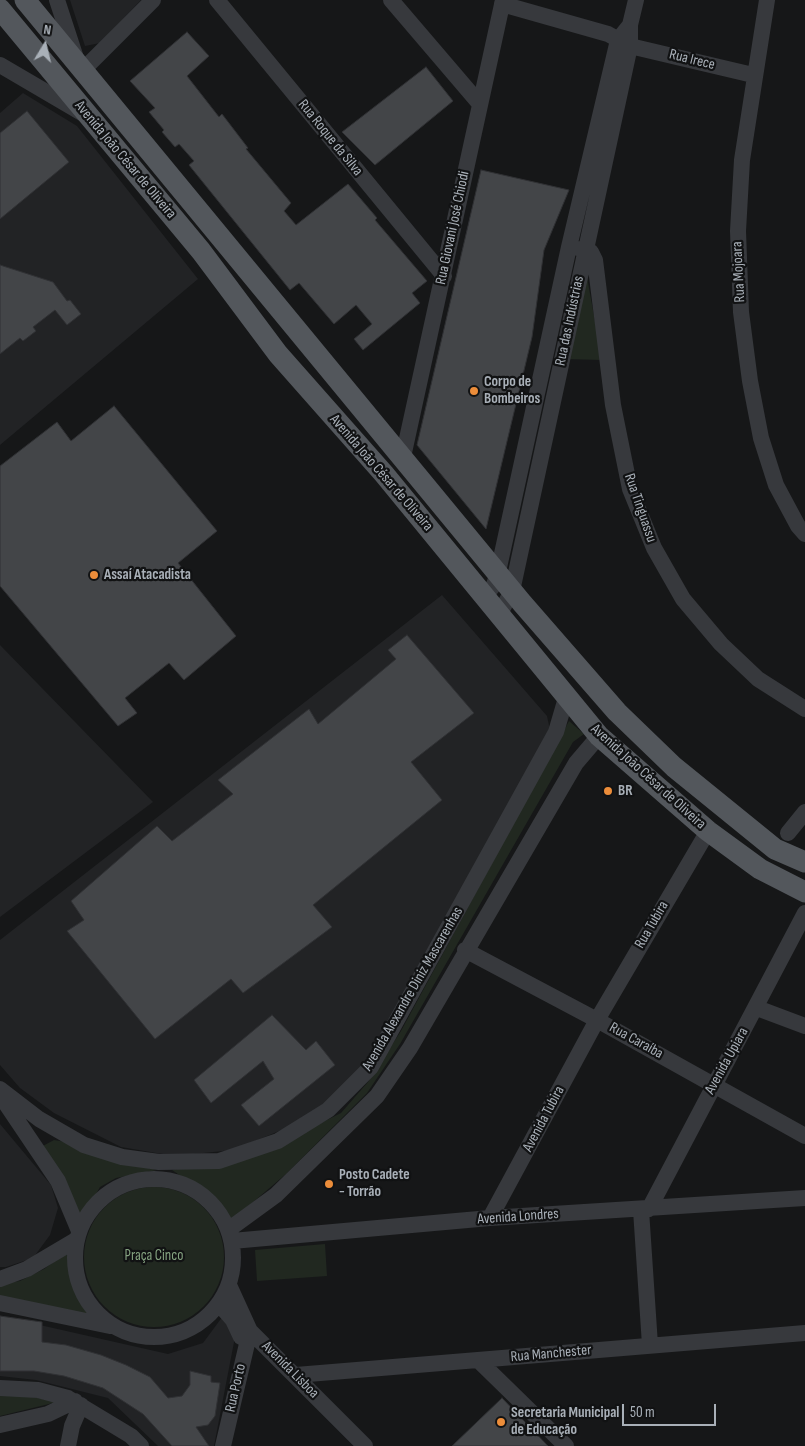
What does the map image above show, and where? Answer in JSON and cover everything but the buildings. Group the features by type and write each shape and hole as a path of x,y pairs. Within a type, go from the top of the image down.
{"main road":[{"name":"Avenida João César de Oliveira","path":"25,0 512,591 617,712 674,767 775,849 805,862"},
{"name":"Avenida João César de Oliveira","path":"0,9 201,251 278,354 384,474 599,736 708,831 760,869 805,892"},
{"path":"91,118 97,108 104,105 113,107"}],"street":[{"path":"57,0 80,67 153,0"},
{"name":"Rua Roque da Silva","path":"216,0 444,276"},
{"path":"391,0 479,103"},
{"name":"Rua das Indústrias","path":"485,596 494,585 498,572 569,247 636,0"},
{"name":"Rua Mojoara","path":"766,0 753,75 742,160 738,231 741,312 750,381 761,438 776,485 798,526 805,534"},
{"name":"Rua Giovani José Chiodi","path":"403,457 444,276 479,103 502,2"},
{"name":"Rua Irece","path":"502,2 608,34 624,43 753,75"},
{"name":"Rua das Indústrias","path":"499,614 512,591 586,250 624,43"},
{"path":"0,64 91,118"},
{"path":"569,247 586,250"},
{"name":"Rua Tinguassu","path":"586,250 594,256 595,260 613,405 630,490 654,548 683,599 721,644 758,679 805,708"},
{"name":"Avenida Alexandre Diniz Mascarenhas","path":"0,1089 39,1119 65,1136 84,1145 122,1156 159,1162 219,1160 278,1141 328,1110 371,1067 556,732 566,698"},
{"name":"Avenida Alexandre Diniz Mascarenhas","path":"230,1236 276,1195 377,1096 410,1048 465,950 576,763 599,736"},
{"path":"788,833 805,812"},
{"name":"Rua Tubira","path":"598,1020 708,831"},
{"name":"Avenida Upiara","path":"645,1210 757,1008 805,913"},
{"name":"Rua Caraíba","path":"465,950 598,1020 805,1136"},
{"path":"757,1008 805,1026"},
{"name":"Avenida Tubira","path":"490,1218 598,1020"},
{"path":"0,1095 66,1197 77,1235 74,1265 81,1290 95,1312 115,1328"},
{"path":"36,1149 43,1140 65,1136"},
{"path":"159,1162 159,1178"},
{"path":"0,1278 27,1269 77,1235 91,1209 110,1192 133,1181 159,1178 184,1185 203,1196 218,1211 230,1236 233,1264 229,1285 218,1304 196,1324 182,1332 160,1337 137,1336 115,1328 0,1303"},
{"name":"Avenida Londres","path":"230,1236 805,1198"},
{"path":"645,1210 650,1345"},
{"name":"Avenida Lisboa","path":"229,1285 250,1331 296,1375 361,1444"},
{"name":"Avenida Lisboa","path":"218,1304 238,1326 242,1362"},
{"name":"Rua Porto","path":"223,1446 250,1331"},
{"name":"Rua Manchester","path":"296,1375 805,1334"},
{"path":"478,1360 566,1446"},
{"path":"0,1388 38,1390 78,1403 131,1436 141,1446"},
{"path":"0,1425 48,1414 78,1403"},
{"path":"68,1446 78,1403"}],"shaded area":[{"path":"70,0 141,0 100,43 85,46"},
{"path":"23,93 77,126 198,279 0,445 0,113"},
{"path":"442,595 547,716 550,730 375,1048 361,1067 327,1104 289,1127 233,1150 174,1156 121,1147 54,1113 20,1088 0,1065 0,940"},
{"path":"0,645 153,802 0,917"},
{"path":"0,1124 51,1185 58,1208 50,1235 33,1258 6,1267 0,1267"},
{"path":"0,1316 168,1354 203,1343 223,1316 235,1337 214,1446 158,1446 108,1398 36,1380 0,1376"}],"green space":[{"path":"585,266 602,360 565,359"},
{"path":"569,721 584,734 573,742 400,1044 367,1093 286,1174 232,1220 215,1199 172,1170 261,1153 341,1113 368,1082 401,1031"},
{"path":"54,1140 72,1143 102,1156 157,1170 116,1178 100,1187 79,1224 41,1147"},
{"name":"Praça Cinco","path":"154,1187 168,1188 181,1192 204,1207 219,1230 223,1243 223,1271 219,1284 204,1307 181,1322 168,1326 154,1327 140,1326 127,1322 104,1307 89,1284 85,1271 84,1257 85,1243 89,1230 104,1207 127,1192 140,1188"},
{"path":"325,1244 327,1276 257,1281 255,1250"},
{"path":"70,1250 73,1278 79,1299 94,1316 0,1297 0,1284 20,1281 44,1269"},
{"path":"0,1390 57,1402 0,1416"}],"place":[{"name":"Corpo de Bombeiros","path":"474,391"},
{"name":"Assaí Atacadista","path":"94,575"},
{"name":"BR","path":"608,791"},
{"name":"Posto Cadete - Torrão","path":"329,1184"},
{"name":"Secretaria Municipal de Educação","path":"501,1422"}]}
